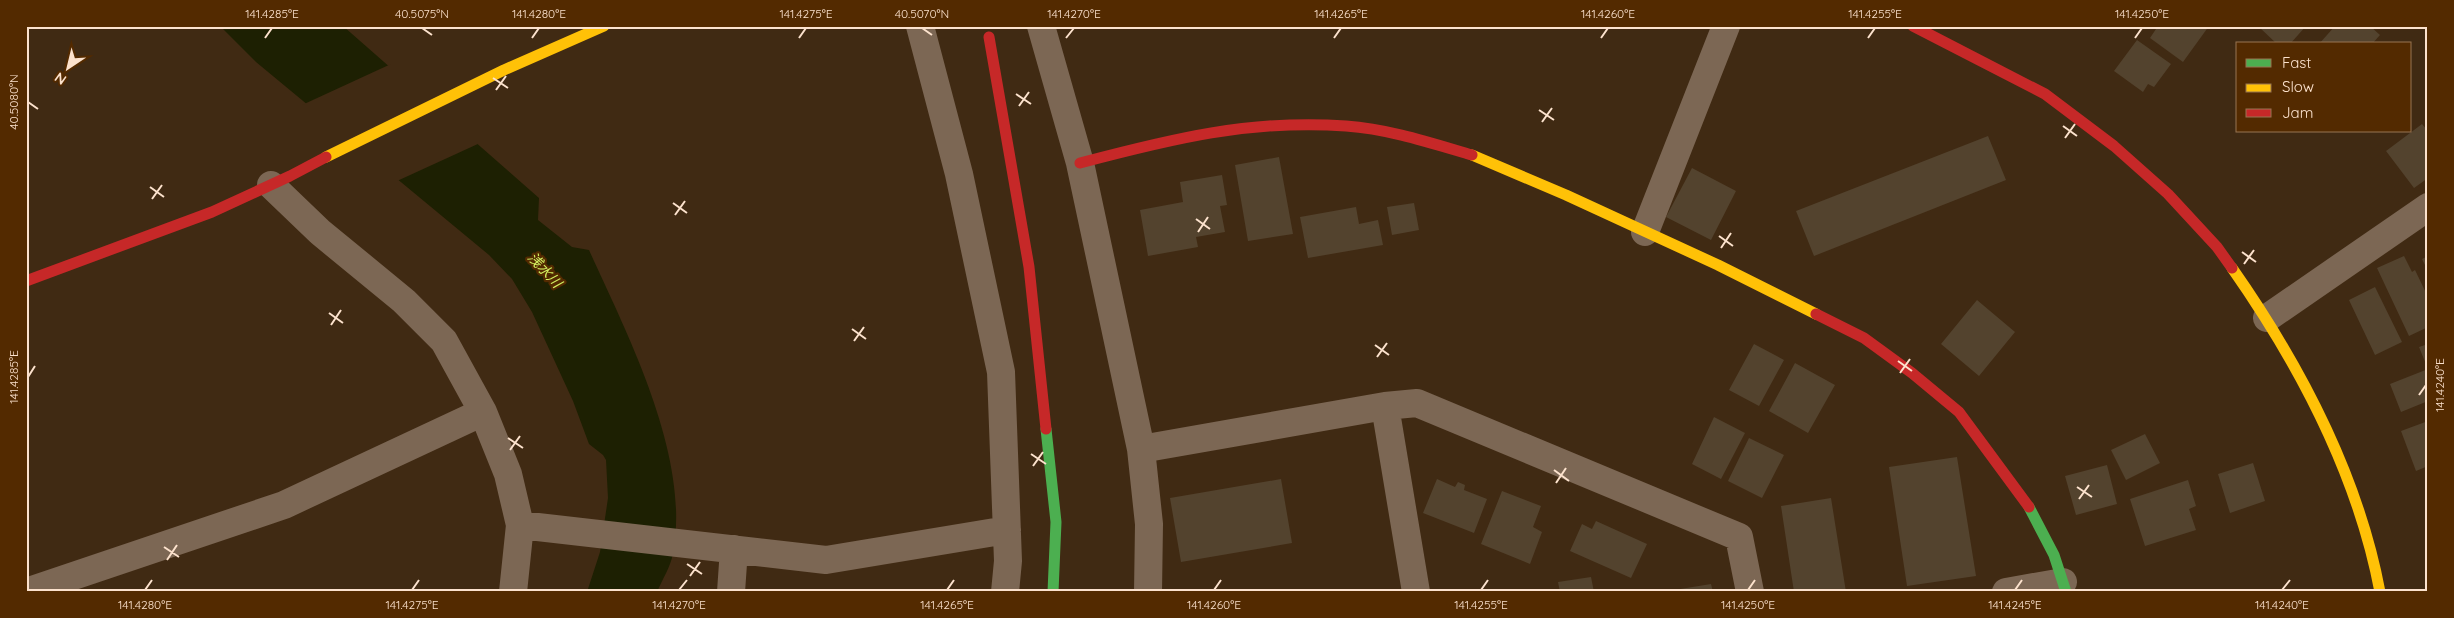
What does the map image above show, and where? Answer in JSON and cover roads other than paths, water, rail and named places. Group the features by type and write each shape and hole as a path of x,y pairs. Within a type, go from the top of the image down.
{"street":[{"path":"26,281 212,212 271,185 504,70 604,26"},
{"path":"920,26 959,174 1001,372 1008,561 1005,592"},
{"path":"1041,26 1080,163 1141,449 1149,524 1148,592"},
{"path":"1646,232 1726,26"},
{"path":"1913,26 2045,94 2114,146 2168,194 2217,247 2267,318 2311,399 2352,490 2375,566 2380,592"},
{"path":"989,37 1029,267 1056,522 1053,592"},
{"path":"1080,163 1161,142 1227,129 1286,124 1347,126 1404,135 1478,157 1646,232 1864,338 1959,412 2034,515 2054,555 2064,587 2006,592"},
{"path":"271,185 320,232 404,301 444,341 483,412 508,474 520,525 514,592"},
{"path":"2267,318 2428,207"},
{"path":"1141,449 1385,406 1417,403 1739,537 1750,592"},
{"path":"1385,406 1416,592"},
{"path":"26,592 284,505 483,412"},
{"path":"520,525 692,543 826,560 1007,530"},
{"path":"731,592 734,548"}],"water":[{"name":"浅水川","path":"220,26 343,26 539,198 538,220 572,247 589,250 621,320 652,398 665,438 673,477 676,516 673,553 657,592 587,592 600,552 608,498 606,460 603,455 589,444 573,401 532,312 512,279 489,255 256,62"}]}
